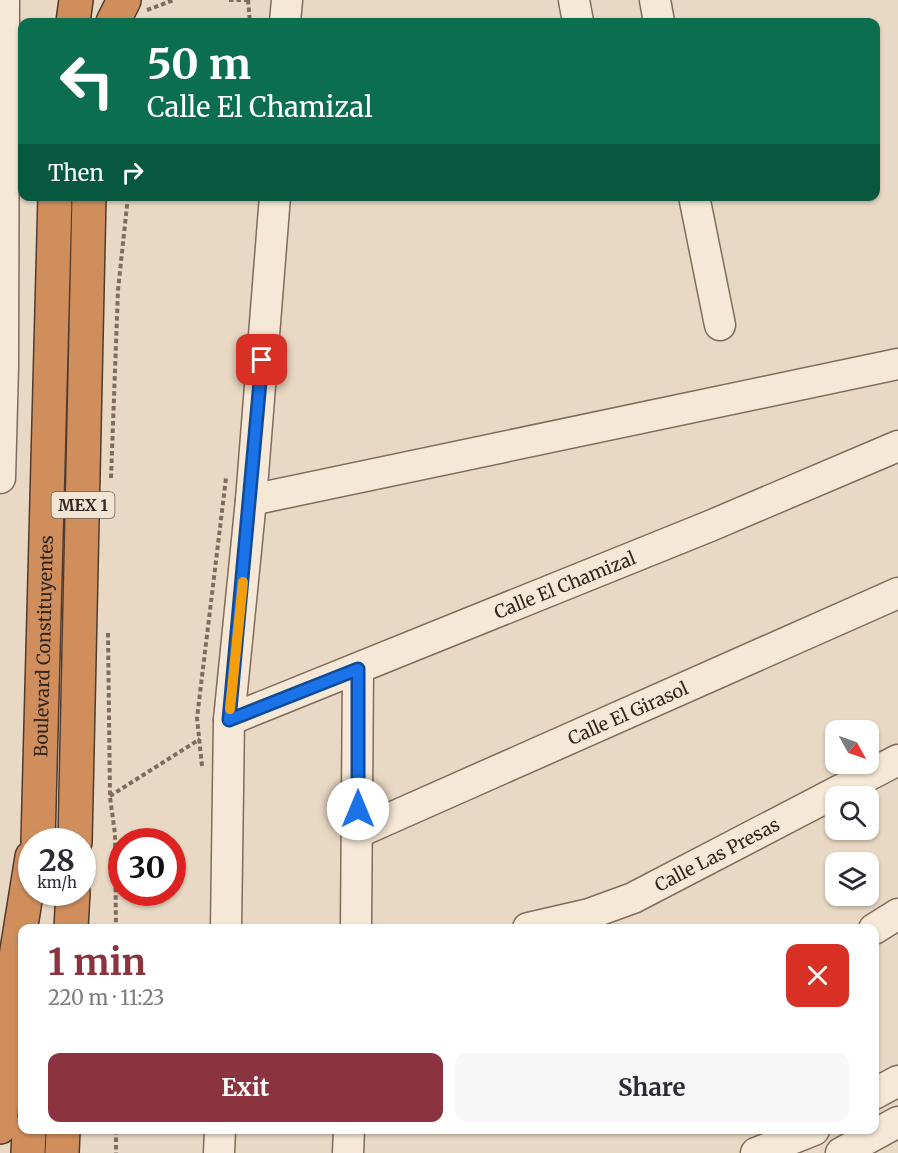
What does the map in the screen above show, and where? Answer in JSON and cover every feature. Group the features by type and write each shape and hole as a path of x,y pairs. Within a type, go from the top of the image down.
{"highway":[{"path":"53,0 53,18"},
{"path":"74,18 76,0"},
{"path":"106,18 109,0"},
{"name":"Boulevard Constituyentes","path":"37,828 50,305 55,201"},
{"name":"Boulevard Constituyentes","path":"76,828 89,201"},
{"path":"21,924 24,906"},
{"path":"35,924 36,906"},
{"path":"71,924 72,906"},
{"path":"78,906 79,924"},
{"path":"0,1127 10,994 18,944"},
{"path":"28,1153 29,1134"},
{"path":"62,1153 63,1134"},
{"path":"83,1134 83,1153"}],"street":[{"path":"0,478 4,0"},
{"path":"285,18 286,0"},
{"path":"574,0 577,18"},
{"path":"655,0 658,18"},
{"path":"226,924 229,720 251,500 275,201"},
{"path":"695,201 720,325"},
{"path":"251,500 898,364"},
{"name":"Calle El Chamizal","path":"229,720 710,526 898,446"},
{"name":"Calle El Girasol","path":"358,832 898,593"},
{"path":"356,924 358,669"},
{"name":"Calle Las Presas","path":"545,924 589,914 633,898 898,760"},
{"path":"879,926 898,914"},
{"path":"879,1092 898,1081"},
{"path":"879,1132 898,1122"},
{"path":"219,1153 220,1134"},
{"path":"348,1153 350,1134"},
{"path":"756,1153 804,1134"},
{"path":"841,1153 876,1134"}],"path":[{"path":"126,13 147,10 174,0"},
{"path":"229,0 248,0 250,18"},
{"path":"111,482 118,290 127,201"},
{"path":"108,623 110,797 115,834 116,924"},
{"path":"110,797 229,720"},
{"path":"116,1134 116,1153"}],"slow traffic":[{"path":"230,709 243,582"}],"route":[{"path":"262,360 251,500 229,720 358,669 358,809"}]}
